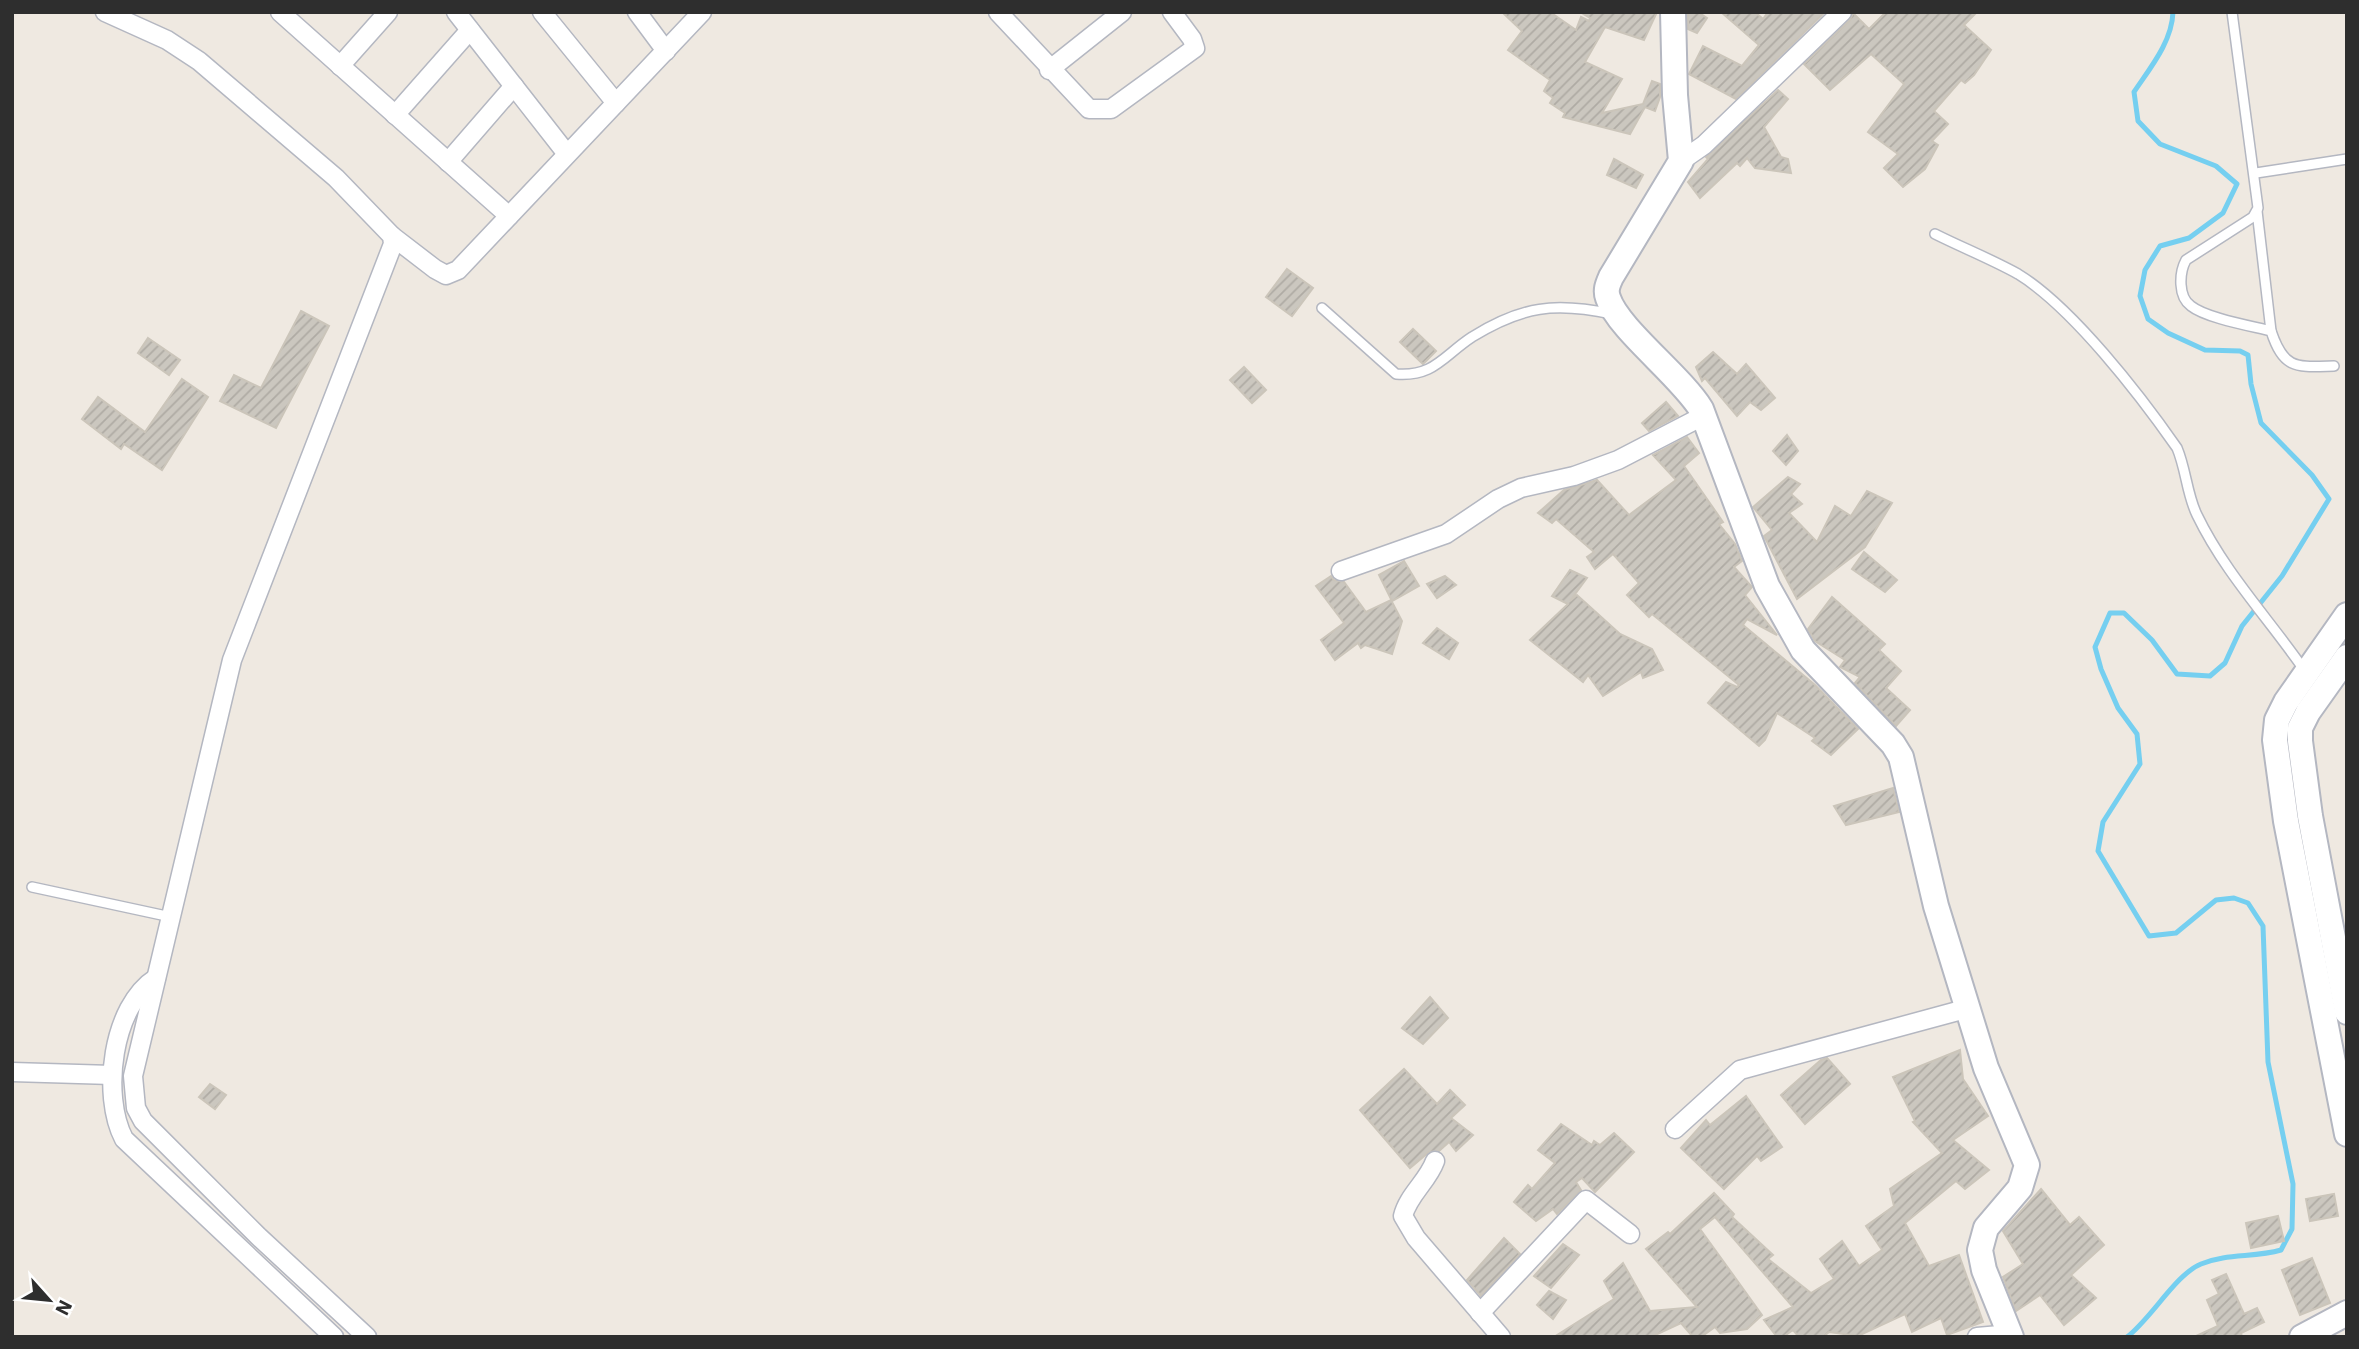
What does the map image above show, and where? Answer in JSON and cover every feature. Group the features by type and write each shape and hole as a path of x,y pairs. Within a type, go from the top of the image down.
{"street":[{"path":"105,12 167,40 199,61 336,178 393,240 446,275 458,270 702,12"},
{"path":"340,66 388,12"},
{"path":"456,12 567,155"},
{"path":"542,12 616,103"},
{"path":"637,12 666,51"},
{"path":"1049,70 1122,12"},
{"path":"1001,13 1049,70 1088,109 1111,109 1195,48 1192,39 1171,12"},
{"path":"1674,12 1675,95 1681,161"},
{"path":"1842,12 1704,145 1681,161 1611,277 1607,288 1608,299 1617,315 1691,393 1703,416 1767,586 1803,650 1899,751 1936,906 1986,1068 2027,1165 2020,1188 1986,1228 1980,1250 1984,1269 2011,1335 1977,1337"},
{"path":"287,15 340,66 509,216"},
{"path":"395,115 470,30"},
{"path":"448,162 514,86"},
{"path":"367,1337 258,1236 143,1121 135,1108 133,1076 232,660 393,240"},
{"path":"1341,571 1446,534 1498,499 1521,488 1574,476 1618,460 1703,416"},
{"path":"2347,615 2277,720 2276,740 2347,1012"},
{"path":"2347,657 2308,712 2300,728 2298,819 2347,1134"},
{"path":"157,977 142,989 118,1038 112,1075 112,1109 124,1139 334,1337"},
{"path":"1675,1129 1740,1070 1969,1008"},
{"path":"12,1072 112,1075"},
{"path":"1436,1161 1430,1176 1408,1204 1403,1216 1416,1238 1501,1337"},
{"path":"1480,1313 1586,1200 1630,1234"},
{"path":"243,1251 258,1236"},
{"path":"2302,1337 2347,1312"}],"lane":[{"path":"2232,12 2259,197 2253,217 2186,260 2181,268 2182,295 2194,309 2271,331"},
{"path":"2256,173 2347,159"},
{"path":"2256,211 2271,331 2278,353 2297,367 2334,366"},
{"path":"1936,234 2020,275 2062,309 2083,331 2177,447 2185,467 2196,514 2241,588 2264,614 2306,673"},
{"path":"1322,308 1396,374 1413,376 1428,371 1489,328 1535,308 1574,306 1617,315"},
{"path":"32,887 171,917"}],"building":[{"path":"1502,12 1550,12 1576,30 1581,17 1589,21 1590,18 1580,12 1657,12 1644,40 1605,27 1585,62 1622,79 1602,113 1643,104 1652,81 1660,84 1660,97 1655,111 1645,107 1630,134 1563,117 1565,113 1550,103 1553,98 1544,91 1550,80 1508,50 1522,31"},
{"path":"1688,12 1698,12 1707,18 1697,33 1688,29"},
{"path":"1721,12 1755,12 1763,19 1768,12 1825,12 1736,99 1689,74 1703,46 1742,66 1759,45"},
{"path":"1886,12 1977,12 1964,25 1991,50 1974,75 1965,83 1961,80 1934,111 1948,124 1932,141 1938,145 1925,169 1903,187 1884,168 1898,154 1868,132 1904,84 1871,54 1830,90 1804,64 1850,20 1853,13 1869,29"},
{"path":"1778,90 1788,99 1764,127 1781,157 1788,159 1791,173 1755,168 1747,158 1740,166 1737,163 1700,198 1688,182 1708,159 1706,157"},
{"path":"1614,159 1643,175 1636,188 1607,175"},
{"path":"1287,269 1313,288 1292,316 1266,297"},
{"path":"301,311 329,326 276,428 220,401 234,375 261,388"},
{"path":"1413,329 1436,351 1423,364 1400,342"},
{"path":"148,338 180,360 169,375 138,353"},
{"path":"1713,352 1737,374 1746,364 1775,398 1761,410 1750,402 1737,416 1705,378 1702,381 1696,367"},
{"path":"1244,367 1266,390 1252,403 1230,380"},
{"path":"182,379 208,397 162,470 124,444 121,449 82,419 98,397 145,432"},
{"path":"1666,402 1678,416 1649,431 1642,423"},
{"path":"1787,435 1798,451 1786,465 1773,451"},
{"path":"1687,437 1699,453 1684,466 1723,522 1719,524 1735,544 1742,561 1734,567 1752,587 1745,595 1777,635 1747,619 1743,625 1815,685 1858,729 1831,755 1812,741 1815,738 1777,713 1765,740 1759,746 1708,703 1726,682 1737,687 1739,685 1652,614 1649,617 1627,595 1639,583 1613,554 1595,569 1587,557 1594,552 1556,519 1552,523 1538,513 1564,490 1597,480 1629,515 1676,480 1653,455"},
{"path":"1788,477 1800,484 1791,494 1802,504 1789,513 1817,542 1835,506 1851,516 1867,491 1892,503 1865,547 1797,599 1764,536 1772,530 1753,507"},
{"path":"1864,552 1897,580 1885,592 1852,569"},
{"path":"1404,561 1419,586 1392,601 1379,575"},
{"path":"1570,570 1587,578 1570,601 1577,595 1620,634 1652,649 1663,670 1643,678 1641,672 1603,696 1588,675 1583,682 1530,640 1568,604 1552,596"},
{"path":"1331,576 1334,580 1344,582 1366,612 1391,600 1402,621 1392,654 1365,645 1361,648 1358,643 1335,660 1321,640 1344,623 1316,586"},
{"path":"1445,576 1456,585 1437,598 1427,584"},
{"path":"1832,597 1885,644 1879,650 1901,671 1886,688 1910,710 1896,726 1855,683 1860,677 1840,667 1845,660 1815,641 1808,629"},
{"path":"1437,628 1458,643 1449,659 1423,643"},
{"path":"1893,788 1899,812 1846,825 1834,806"},
{"path":"1430,997 1448,1018 1423,1044 1402,1028"},
{"path":"1960,1050 1963,1079 1988,1116 1953,1140 1989,1170 1965,1189 1956,1181 1905,1223 1929,1266 1959,1255 1983,1322 1947,1335 1941,1318 1912,1332 1905,1314 1858,1336 1829,1332 1823,1337 1799,1337 1793,1330 1783,1337 1777,1337 1764,1320 1793,1307 1715,1217 1700,1229 1762,1315 1747,1329 1720,1333 1715,1327 1701,1337 1693,1337 1681,1323 1651,1337 1554,1337 1614,1299 1604,1281 1623,1263 1650,1311 1697,1307 1646,1249 1668,1232 1670,1234 1714,1193 1734,1214 1732,1217 1773,1255 1768,1259 1811,1293 1834,1279 1820,1259 1842,1241 1859,1266 1882,1250 1866,1226 1894,1206 1890,1189 1942,1153 1913,1122 1915,1121 1893,1077"},
{"path":"1827,1058 1850,1084 1805,1124 1781,1095 1821,1060"},
{"path":"1404,1069 1437,1104 1450,1090 1465,1105 1451,1118 1473,1135 1456,1151 1449,1142 1439,1151 1429,1152 1410,1168 1360,1110"},
{"path":"210,1084 226,1095 215,1109 199,1097"},
{"path":"1746,1096 1782,1147 1761,1161 1757,1156 1724,1189 1681,1148 1706,1120 1710,1125"},
{"path":"1561,1124 1592,1145 1594,1141 1600,1145 1614,1133 1634,1152 1595,1192 1582,1178 1576,1182 1581,1190 1557,1214 1553,1209 1536,1221 1514,1202 1528,1185 1532,1189 1555,1163 1538,1150"},
{"path":"2041,1189 2070,1225 2079,1217 2104,1245 2071,1275 2096,1298 2064,1325 2040,1295 2016,1311 2003,1277 2023,1264 2003,1231"},
{"path":"2334,1194 2338,1216 2310,1221 2306,1199"},
{"path":"2278,1216 2284,1241 2251,1248 2246,1223"},
{"path":"1504,1238 1520,1254 1481,1296 1467,1280"},
{"path":"1563,1244 1579,1255 1551,1288 1534,1276"},
{"path":"2312,1258 2330,1303 2300,1315 2282,1270"},
{"path":"2226,1274 2244,1314 2257,1308 2264,1322 2241,1333 2242,1337 2194,1337 2218,1326 2207,1300 2219,1294 2212,1280"},
{"path":"1549,1291 1566,1300 1553,1319 1537,1305"}],"waterway":[{"path":"2127,1337 2192,1269 2221,1258 2281,1250 2292,1229 2293,1184 2268,1062 2263,926 2248,903 2234,898 2216,900 2176,933 2149,936 2098,851 2103,822 2140,764 2137,734 2118,708 2101,669 2095,647 2110,613 2124,613 2152,640 2177,674 2210,676 2225,663 2242,626 2282,576 2329,499 2312,475 2261,423 2251,384 2248,355 2240,351 2205,350 2168,333 2148,319 2140,296 2145,270 2160,246 2189,238 2223,213 2237,184 2216,166 2160,144 2138,121 2134,92 2169,34 2173,12"}]}
